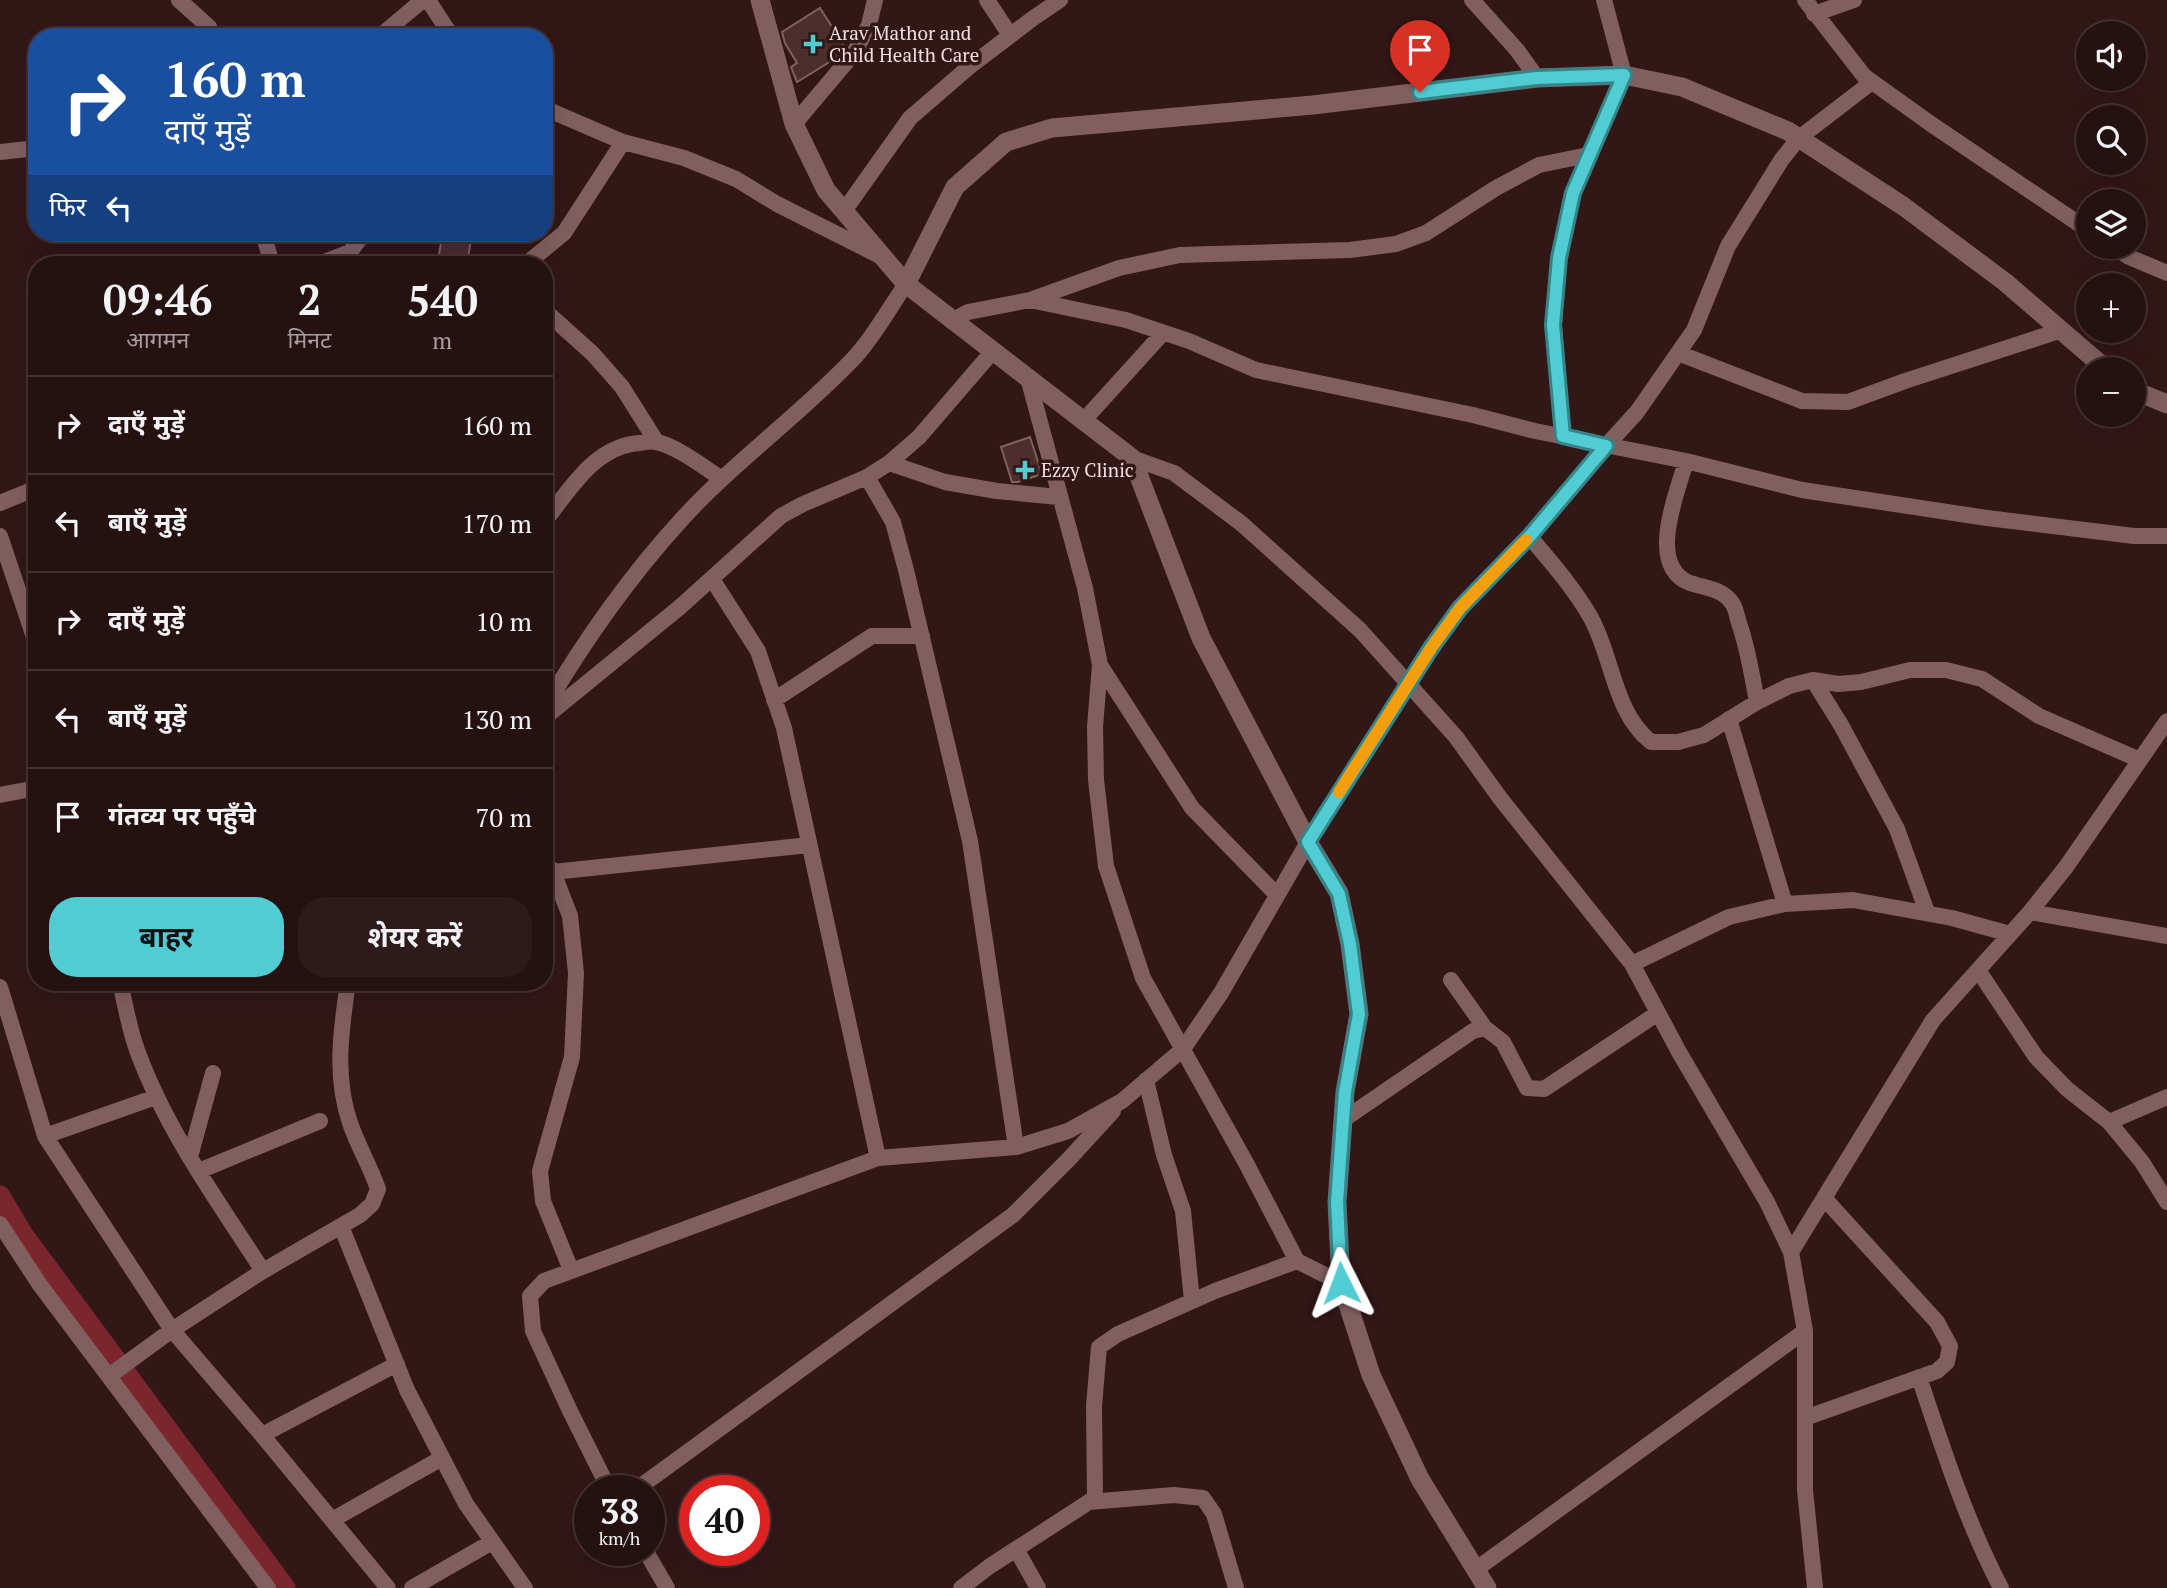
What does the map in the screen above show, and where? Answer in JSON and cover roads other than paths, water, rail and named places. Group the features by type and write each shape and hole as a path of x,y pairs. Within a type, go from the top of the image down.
{"street":[{"path":"179,0 210,28"},
{"path":"390,28 426,0 446,28"},
{"path":"760,0 794,124 826,190 906,284 1085,419 1132,458 1174,473 1242,524 1360,630 1456,737 1500,798 1632,964 1767,1202 1791,1252 1805,1331 1805,1490 1815,1588"},
{"path":"794,124 854,53 869,25 875,0"},
{"path":"987,0 1010,36"},
{"path":"844,211 910,118 1010,36 1060,0"},
{"path":"1472,0 1517,50 1537,78"},
{"path":"1563,436 1553,325 1559,258 1573,193 1624,75 1604,0"},
{"path":"1854,0 1809,7 1864,76 2076,222"},
{"path":"553,694 572,661 625,587 682,519 856,357 906,284 954,187 1006,142 1052,128 1313,105 1537,78 1624,75 1682,88 1788,131 1903,206 2005,282 2092,357"},
{"path":"656,1475 1013,1215 1122,1101 1183,1049 1220,993 1308,842 1431,648 1460,608 1530,536 1637,412 1694,330 1728,246 1761,190 1799,138 1872,82"},
{"path":"553,112 623,142 684,158 736,179 777,204 883,257"},
{"path":"536,256 564,233 623,142"},
{"path":"0,152 28,149"},
{"path":"952,321 968,312 1030,300 1119,268 1180,255 1350,250 1396,244 1426,233 1496,188 1539,165 1588,155"},
{"path":"340,256 350,252 357,242"},
{"path":"2134,259 2167,273"},
{"path":"1030,300 1126,320 1256,370 1686,461 1802,490 1987,518 2134,536 2167,536"},
{"path":"553,318 593,354 622,387 656,441 722,479"},
{"path":"1678,353 1802,401 1848,402 2062,330"},
{"path":"1085,419 1163,332"},
{"path":"553,711 712,579 781,516 867,477 889,463 919,436 993,351"},
{"path":"1028,378 1085,588 1100,665 1095,727 1096,780 1106,866 1143,978 1297,1261 1341,1283"},
{"path":"2146,395 2167,404"},
{"path":"553,511 588,466 611,451 632,443 656,441"},
{"path":"1132,458 1201,638 1308,842 1339,894 1350,944 1359,1014 1345,1092 1337,1202 1341,1283 1371,1375 1420,1479 1487,1588"},
{"path":"1686,461 1671,513 1665,549 1669,565 1676,576 1690,583 1712,587 1732,602 1748,648 1757,702"},
{"path":"889,463 945,482 997,491 1059,497"},
{"path":"867,477 893,522 970,841 1016,1147"},
{"path":"0,503 28,492"},
{"path":"0,536 28,619"},
{"path":"1530,536 1575,593 1591,619 1636,731 1651,743 1678,742 1704,735 1757,702 1789,686 1813,680 1838,684 1861,682 1910,670 1946,670 1982,679 2039,716 2140,760"},
{"path":"712,579 758,651 784,728 878,1158"},
{"path":"774,700 872,636 922,636"},
{"path":"1100,665 1192,808 1277,895"},
{"path":"1813,680 1841,725 1896,829 1927,912"},
{"path":"1730,719 1785,904"},
{"path":"1791,1252 1933,1020 2030,912 2066,867 2167,721"},
{"path":"0,795 28,790"},
{"path":"553,866 808,845"},
{"path":"553,876 570,916 576,973 572,1057 540,1171 543,1201 571,1270"},
{"path":"1632,964 1729,917 1785,904 1853,900 1927,912 2010,934"},
{"path":"2030,912 2167,936"},
{"path":"1978,970 2036,1057 2067,1089 2109,1122 2143,1162 2167,1202"},
{"path":"1451,980 1485,1028 1503,1042 1527,1088 1544,1089 1658,1013"},
{"path":"0,987 45,1136 172,1331 262,1434 388,1588"},
{"path":"122,991 136,1048 156,1097 190,1157 263,1271"},
{"path":"109,1376 263,1271 360,1215 372,1204 378,1189 350,1124 342,1093 339,1048 347,991"},
{"path":"1343,1120 1474,1031 1485,1028"},
{"path":"190,1157 213,1073"},
{"path":"1146,1080 1164,1155 1183,1211 1192,1301"},
{"path":"45,1136 156,1097"},
{"path":"2109,1122 2167,1097"},
{"path":"602,1475 533,1331 530,1296 544,1281 878,1158 1016,1147 1069,1131 1122,1101"},
{"path":"199,1171 320,1121"},
{"path":"1805,1418 1937,1371 1947,1362 1951,1346 1945,1333 1824,1198"},
{"path":"0,1224 40,1284 268,1588"},
{"path":"341,1226 397,1364 442,1458 466,1504 525,1588"},
{"path":"961,1588 1095,1499 1094,1406 1100,1347 1118,1334 1192,1301 1297,1261"},
{"path":"1475,1570 1805,1331"},
{"path":"262,1434 397,1364"},
{"path":"1919,1377 1957,1491 2001,1588"},
{"path":"332,1520 442,1458"},
{"path":"1089,1502 1174,1495 1203,1498 1214,1514 1236,1588"},
{"path":"412,1588 492,1542"},
{"path":"1016,1549 1038,1588"},
{"path":"654,1566 667,1588"}],"waterway":[{"path":"0,1196 23,1235 285,1588"}],"place":[{"name":"Arav Mathor and Child Health Care","path":"813,44"},
{"name":"Ezzy Clinic","path":"1025,470"}]}
